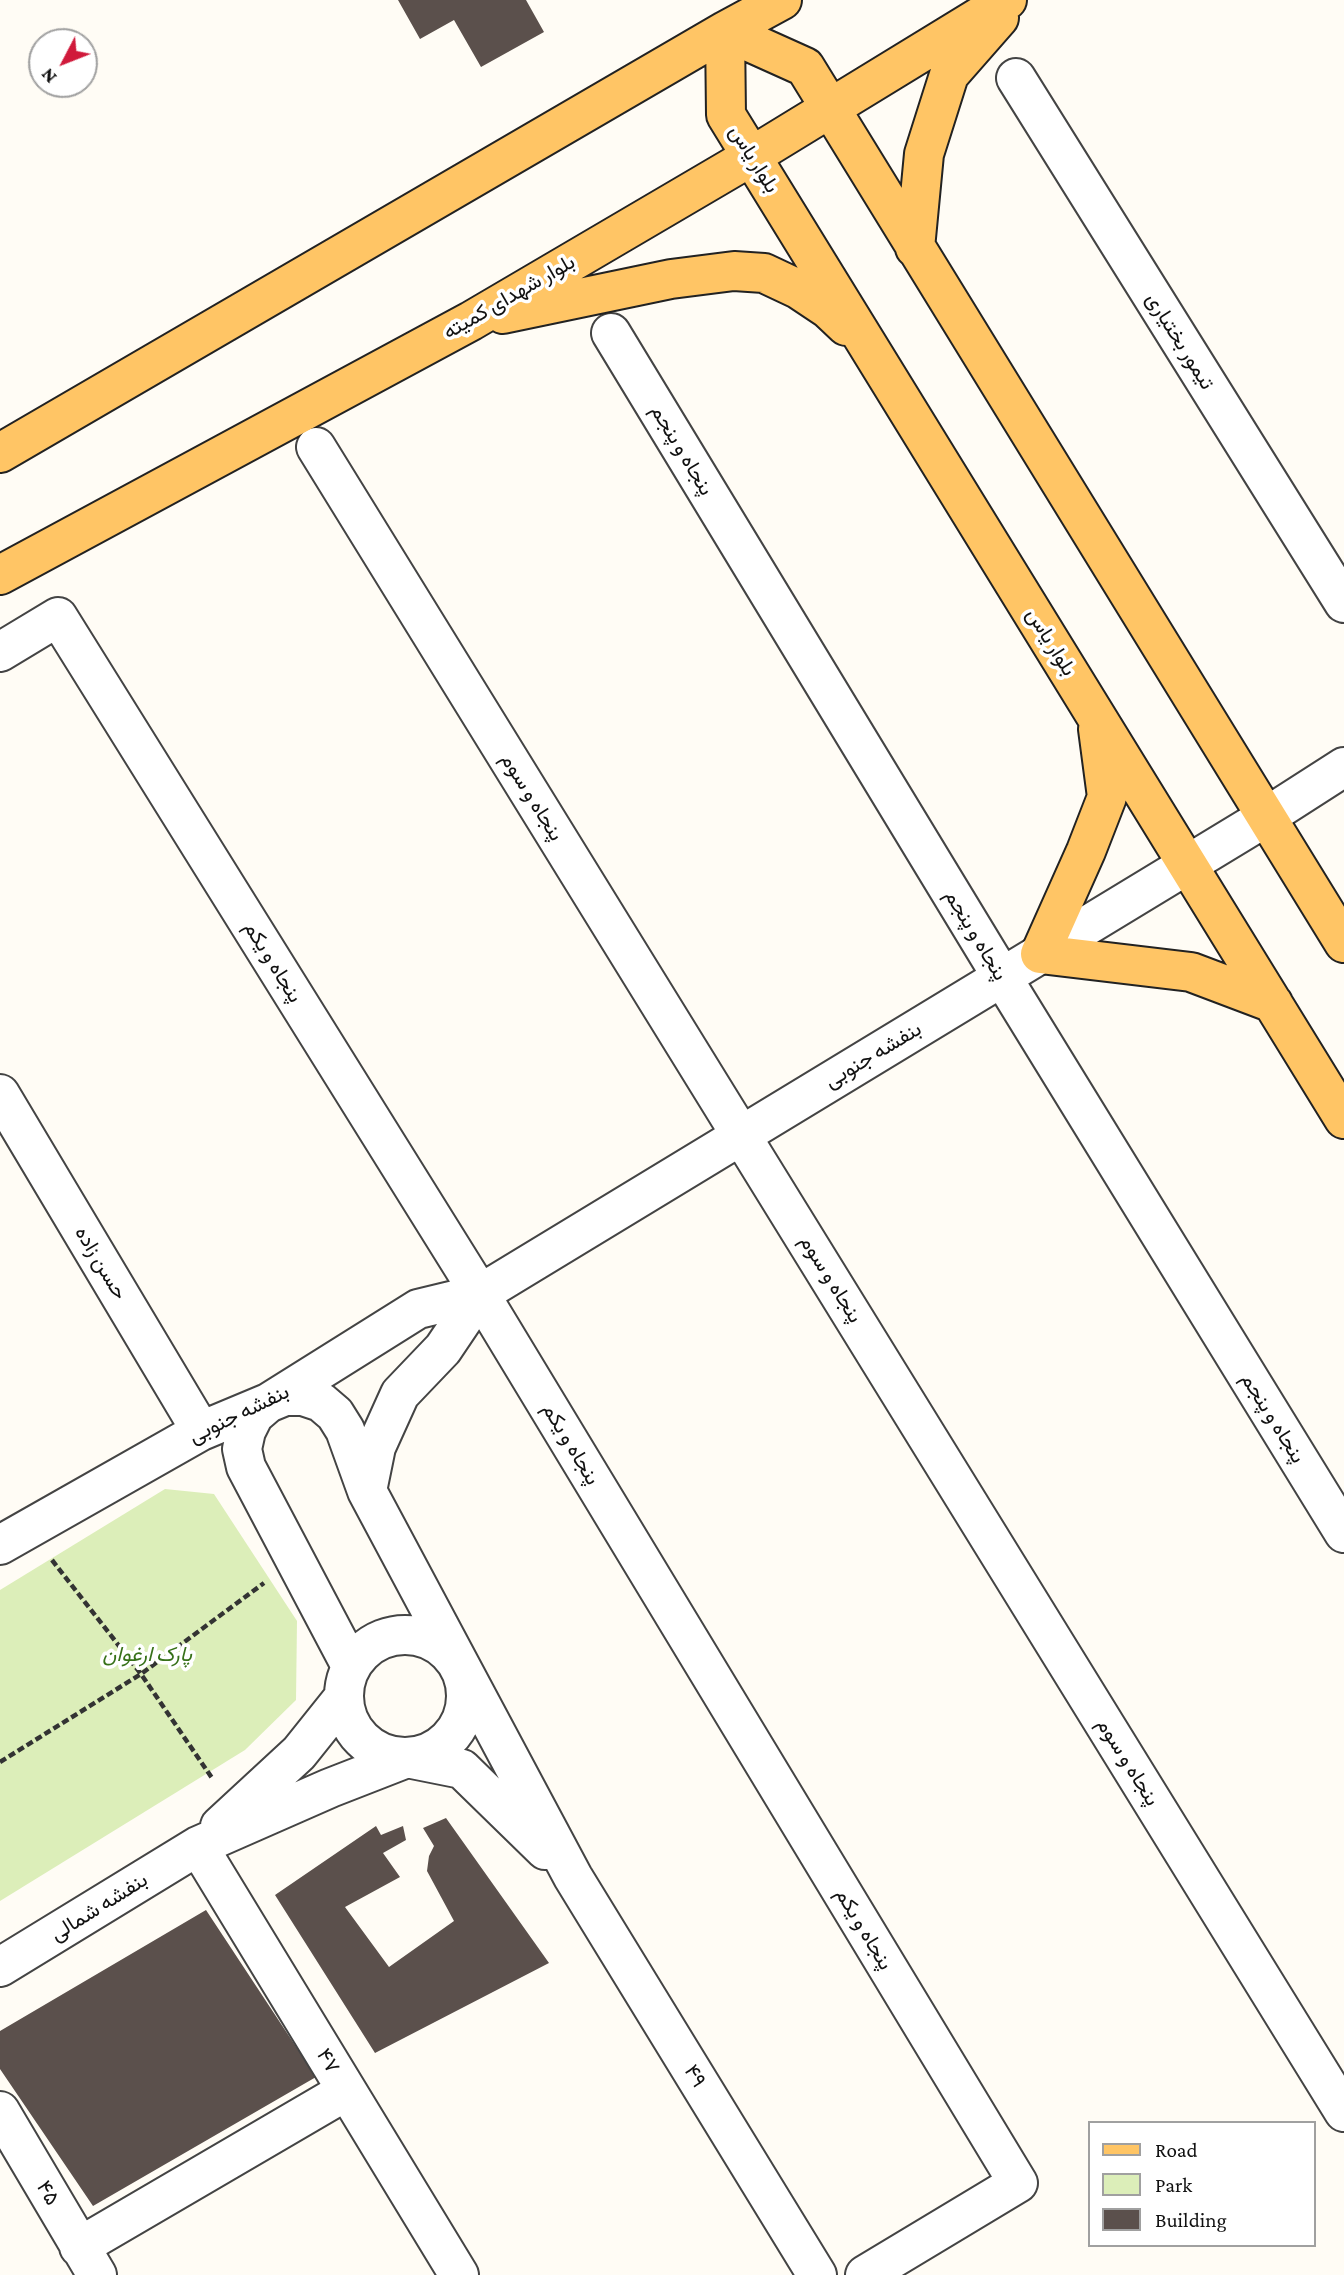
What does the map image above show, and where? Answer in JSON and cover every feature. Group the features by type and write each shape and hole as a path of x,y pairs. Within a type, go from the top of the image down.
{"main road":[{"path":"0,453 782,0"},
{"name":"بلوار شهدای کمیته","path":"0,575 471,321 752,156 1007,0"},
{"path":"915,248 924,154 949,75 1014,0"},
{"path":"725,31 805,67 1344,943"},
{"name":"بلوار یاس","path":"725,31 726,115 1344,1119"},
{"path":"776,193 790,160 813,148 853,146"},
{"path":"471,321 671,279 734,271 764,273 798,289 828,309 873,352"},
{"path":"1097,716 1107,797 1040,954 1191,972 1273,1003"}],"street":[{"name":"تیمور بختیاری","path":"1016,78 1344,603"},
{"name":"پنجاه و پنجم","path":"611,333 1344,1534"},
{"name":"پنجاه و سوم","path":"316,447 1344,2112"},
{"name":"پنجاه و یکم","path":"0,652 58,617 480,1294 1017,2183 865,2275"},
{"name":"بنفشه جنوبی","path":"14,1537 201,1431 268,1403 418,1308 480,1294 1188,865 1344,767"},
{"name":"حسن زاده","path":"0,1094 201,1431"},
{"name":"بنفشه جنوبی","path":"367,1491 376,1447 400,1394 443,1349 480,1294"},
{"path":"285,1396 303,1396 321,1402 335,1414 345,1430 367,1491 573,1877 462,1769 376,1751 352,1728 347,1682 296,1560 246,1467 242,1449 246,1431 254,1415 268,1403 285,1396"},
{"path":"347,1682 372,1643 403,1634 435,1641 458,1663 467,1694 460,1726 439,1749 407,1758"},
{"name":"بنفشه شمالی","path":"198,1846 299,1753 347,1682"},
{"name":"بنفشه شمالی","path":"0,1968 198,1846 330,1788 407,1758"},
{"name":"۴۷","path":"198,1846 459,2275"},
{"name":"۴۹","path":"573,1877 817,2275"},
{"path":"88,2261 346,2091"},
{"name":"۴۵","path":"0,2111 88,2261"}],"path":[{"path":"14,1537 141,1674 235,1812"},
{"path":"0,1762 141,1674 296,1560"}],"green space":[{"name":"پارک ارغوان","path":"165,1489 214,1494 297,1621 296,1700 245,1750 0,1901 0,1590"}],"building":[{"path":"398,0 526,0 544,32 481,67 454,20 420,39"},
{"path":"446,1818 549,1963 375,2053 275,1895 376,1826 381,1835 403,1826 406,1840 383,1853 400,1877 345,1907 389,1967 454,1921 427,1871 429,1856 434,1846 423,1828"},
{"path":"206,1910 316,2077 93,2206 0,2069 0,2031"}]}
